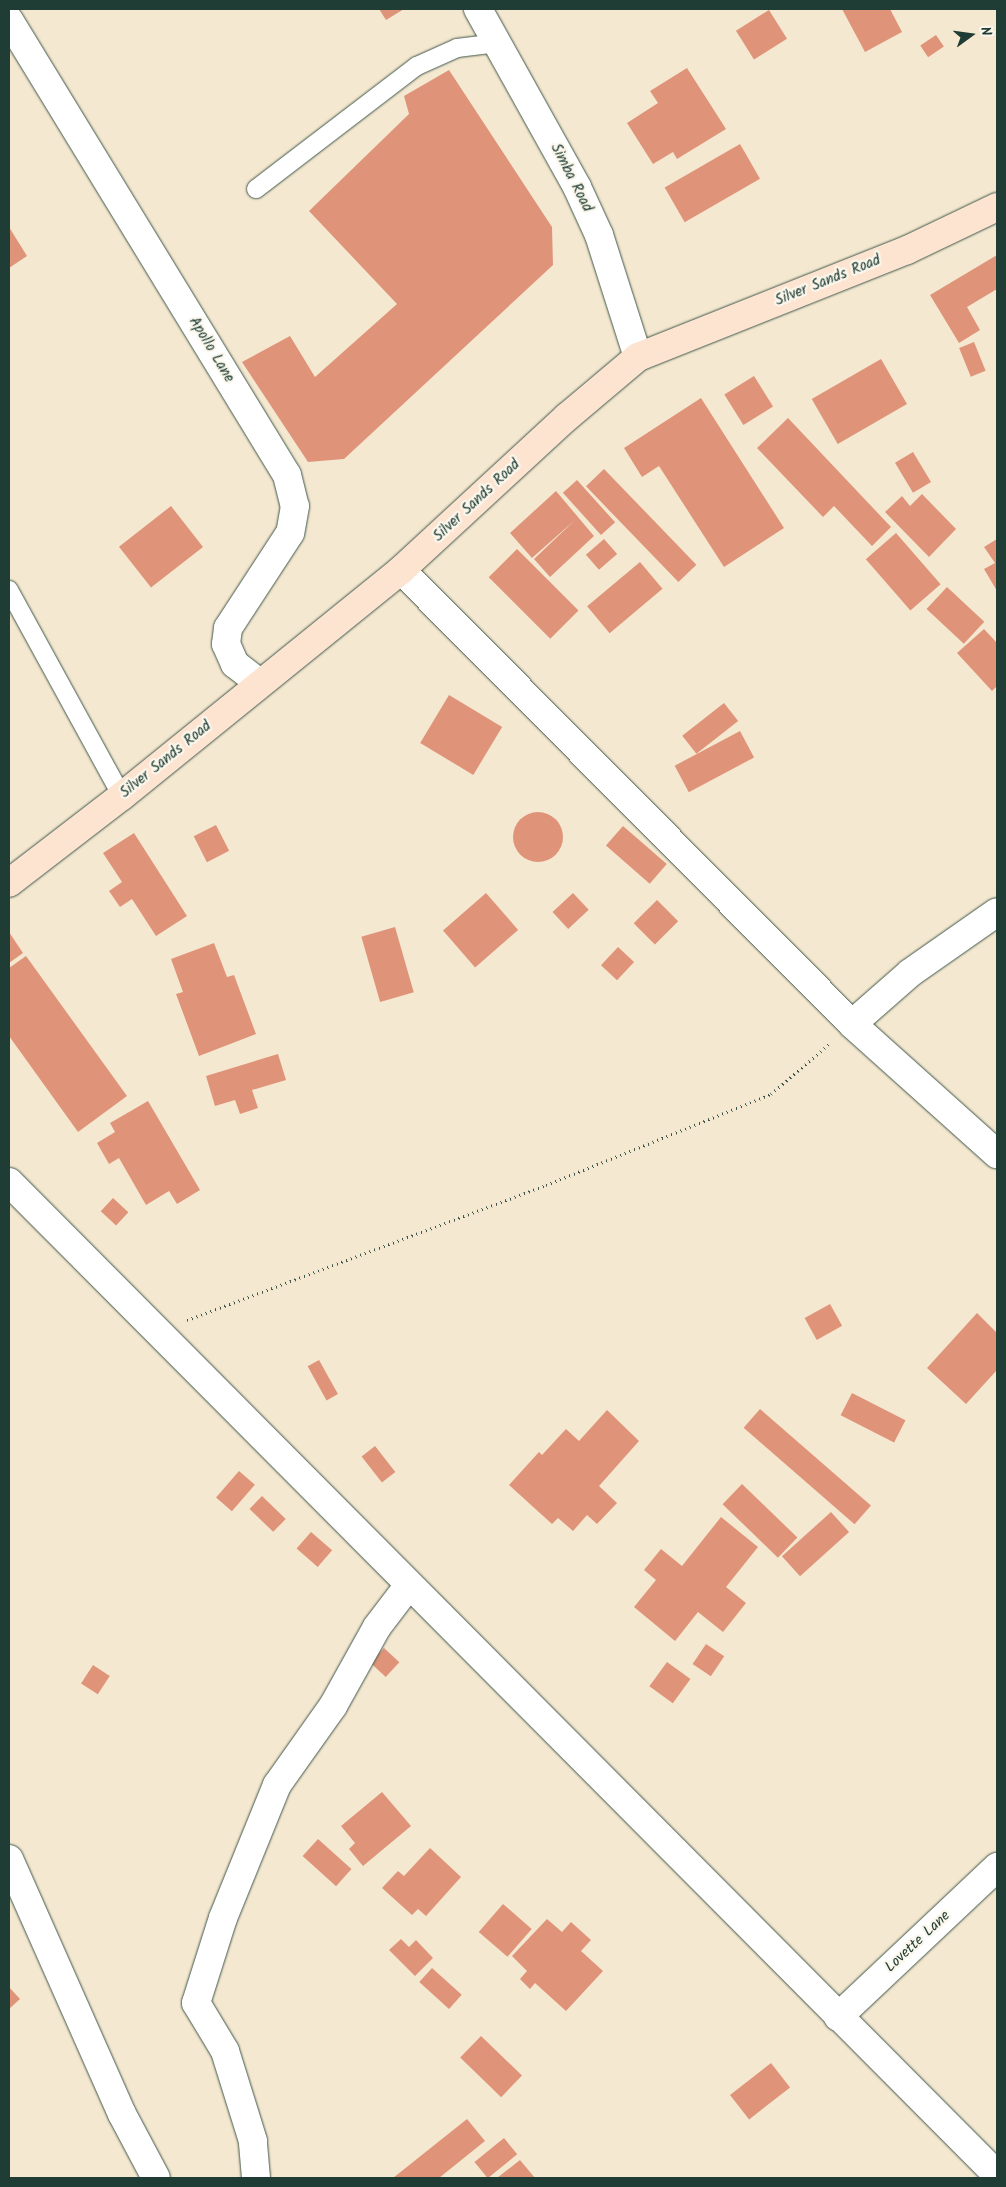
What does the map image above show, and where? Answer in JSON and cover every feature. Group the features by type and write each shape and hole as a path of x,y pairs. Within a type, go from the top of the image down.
{"street":[{"name":"Simba Road","path":"478,9 498,43 599,235 638,357"},
{"name":"Apollo Lane","path":"9,20 287,475 294,506 290,534 228,628 226,644 235,664 259,683"},
{"name":"Silver Sands Road","path":"9,883 122,796 259,683 401,570 568,417 638,357 907,250 997,207"},
{"path":"401,570 852,1024 997,1154"},
{"path":"852,1024 910,973 997,912"},
{"path":"9,1182 156,1332 997,2175"},
{"path":"256,2178 253,2141 225,2050 196,2003 223,1918 277,1785 333,1706 377,1627 409,1585"},
{"path":"10,1866 122,2114 156,2178"},
{"name":"Lovette Lane","path":"838,2017 997,1867"}],"lane":[{"path":"256,189 417,66 457,48 498,43"},
{"path":"9,590 122,796"}],"path":[{"path":"156,1332 546,1185 771,1094 852,1024"}],"building":[{"path":"379,9 404,9 386,20"},
{"path":"842,9 890,9 902,32 865,52"},
{"path":"769,10 787,39 754,60 736,31"},
{"path":"936,35 944,47 928,57 920,46"},
{"path":"687,68 726,129 677,159 673,152 653,164 627,123 658,103 650,91"},
{"path":"449,70 552,227 553,265 344,459 308,462 242,362 290,336 315,377 397,304 309,211 409,114 404,96"},
{"path":"740,144 760,179 685,222 665,188"},
{"path":"9,227 27,256 9,268"},
{"path":"997,255 997,289 967,307 980,330 959,343 930,295"},
{"path":"974,342 986,371 971,377 959,348"},
{"path":"881,359 907,404 838,444 812,399"},
{"path":"754,376 773,407 743,425 724,395"},
{"path":"701,398 784,528 724,567 659,466 642,477 624,448"},
{"path":"788,418 891,527 872,546 834,506 823,517 757,448"},
{"path":"913,452 931,482 913,493 895,463"},
{"path":"604,469 696,565 678,582 586,486"},
{"path":"577,480 615,522 601,535 563,493"},
{"path":"556,491 594,536 550,577 534,559 575,520 532,558 510,533"},
{"path":"922,494 956,529 929,557 885,512 902,496 910,506"},
{"path":"171,506 203,547 151,588 119,547"},
{"path":"896,533 941,584 910,611 866,559"},
{"path":"604,539 617,554 599,570 586,555"},
{"path":"997,539 997,591 984,569 995,563 984,547"},
{"path":"517,549 579,611 550,639 489,577"},
{"path":"640,562 662,589 610,633 587,606"},
{"path":"947,587 984,622 964,644 927,609"},
{"path":"984,629 997,643 997,686 992,691 957,653"},
{"path":"449,695 502,727 473,775 420,743"},
{"path":"724,703 738,721 696,754 682,736"},
{"path":"740,731 754,757 689,792 675,766"},
{"path":"543,812 556,819 562,827 562,847 556,855 548,861 533,862 520,855 514,847 513,832 520,819 528,813"},
{"path":"216,825 229,851 207,862 194,836"},
{"path":"623,826 667,864 650,884 606,846"},
{"path":"134,833 187,916 156,936 132,899 120,907 109,891 122,882 103,853"},
{"path":"486,893 518,930 475,967 443,930"},
{"path":"573,893 589,910 568,929 553,912"},
{"path":"657,900 678,921 655,945 634,923"},
{"path":"395,927 414,992 380,1002 361,937"},
{"path":"9,932 23,953 9,963"},
{"path":"214,943 227,977 234,975 256,1034 199,1056 176,994 183,992 171,959"},
{"path":"618,947 634,962 617,980 601,965"},
{"path":"26,956 127,1096 78,1132 9,1036 9,968"},
{"path":"278,1054 286,1080 252,1090 258,1108 240,1114 235,1100 215,1106 206,1076"},
{"path":"148,1101 200,1190 177,1204 169,1191 146,1205 119,1158 109,1164 97,1143 115,1132 110,1123"},
{"path":"113,1198 128,1212 116,1225 101,1211"},
{"path":"830,1304 842,1326 817,1340 805,1318"},
{"path":"977,1313 997,1333 997,1370 966,1404 927,1368"},
{"path":"319,1360 338,1394 327,1400 308,1366"},
{"path":"852,1393 905,1420 894,1443 841,1415"},
{"path":"760,1409 871,1505 855,1524 744,1428"},
{"path":"607,1410 639,1441 599,1486 617,1503 597,1524 587,1515 573,1531 558,1518 552,1524 509,1485 539,1452 542,1455 566,1429 579,1441"},
{"path":"375,1446 395,1472 382,1482 362,1456"},
{"path":"239,1471 255,1485 232,1511 216,1497"},
{"path":"742,1484 797,1537 778,1558 723,1504"},
{"path":"262,1496 286,1519 273,1532 249,1509"},
{"path":"831,1512 849,1532 800,1576 782,1556"},
{"path":"721,1517 758,1547 726,1587 746,1603 723,1632 698,1612 675,1641 634,1607 656,1580 644,1570 661,1549 682,1566"},
{"path":"311,1532 332,1550 318,1567 297,1549"},
{"path":"706,1644 724,1656 711,1676 693,1664"},
{"path":"384,1648 399,1662 386,1677 370,1663"},
{"path":"667,1662 690,1679 673,1703 649,1686"},
{"path":"93,1665 110,1676 98,1694 81,1683"},
{"path":"382,1792 411,1826 363,1866 349,1849 355,1843 341,1826"},
{"path":"318,1839 351,1869 336,1886 303,1856"},
{"path":"430,1848 461,1877 426,1916 418,1909 412,1915 382,1888 398,1871 404,1876"},
{"path":"503,1904 532,1929 507,1957 479,1932"},
{"path":"547,1919 562,1932 571,1922 591,1940 581,1951 603,1971 566,2011 535,1983 530,1989 520,1979 527,1971 512,1956"},
{"path":"401,1939 409,1947 416,1940 433,1958 415,1976 389,1950"},
{"path":"432,1968 462,1995 449,2009 419,1982"},
{"path":"9,1987 20,1999 9,2009"},
{"path":"481,2036 522,2076 501,2097 460,2058"},
{"path":"771,2063 790,2087 749,2119 730,2095"},
{"path":"467,2119 485,2141 439,2178 393,2178"},
{"path":"504,2138 517,2154 488,2178 474,2162"},
{"path":"520,2160 535,2178 497,2178"}]}
